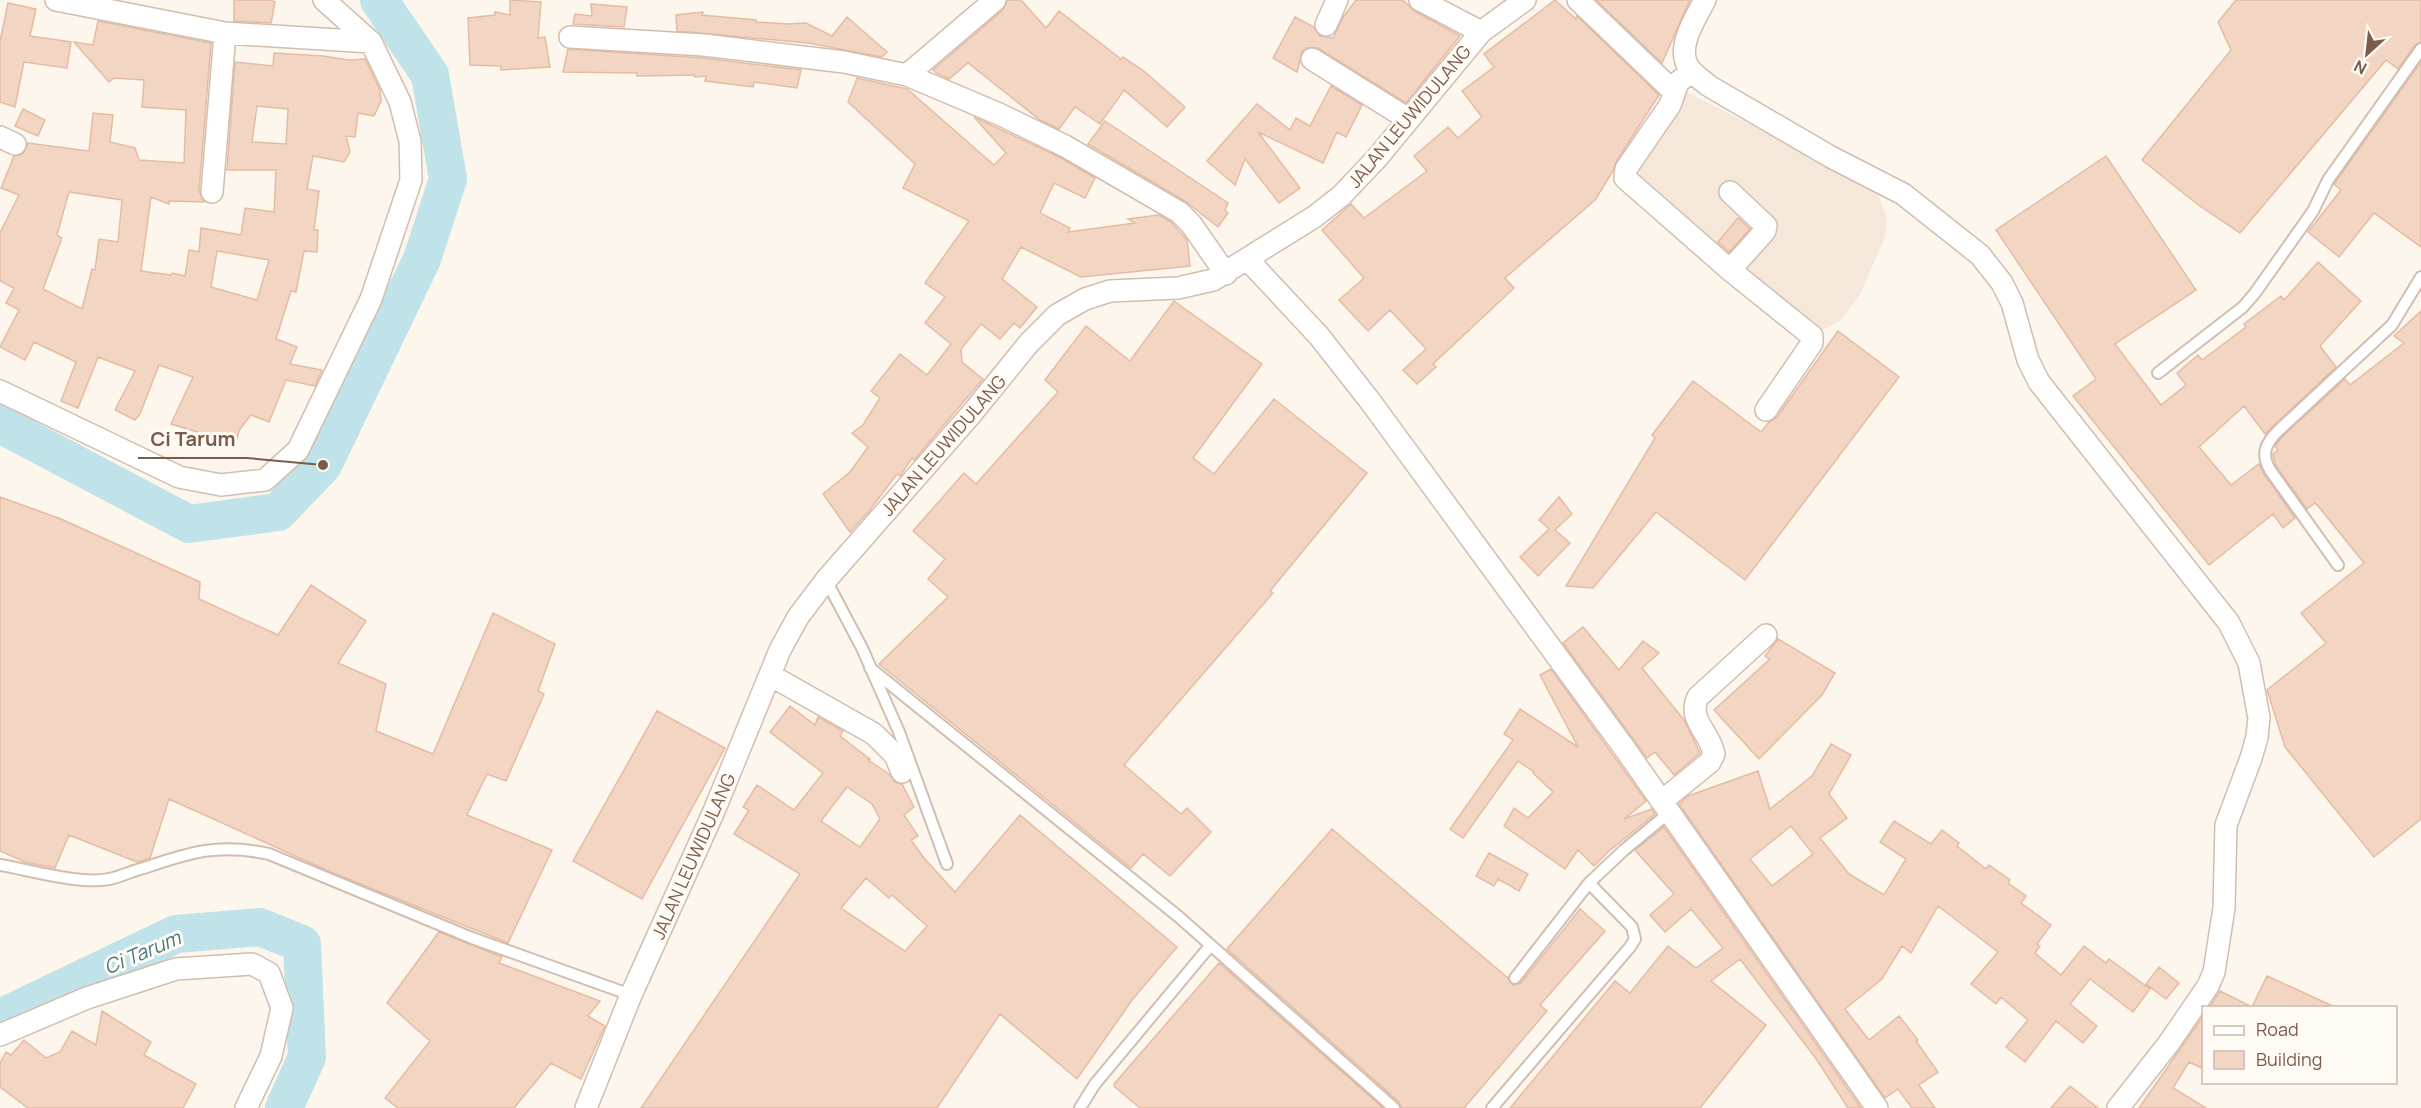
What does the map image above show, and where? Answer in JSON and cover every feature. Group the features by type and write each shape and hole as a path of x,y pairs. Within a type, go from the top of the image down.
{"street":[{"path":"56,0 225,33 371,42"},
{"path":"0,391 179,477 221,485 265,480 298,450 370,298 411,180 410,141 400,102 371,42 324,0"},
{"path":"907,75 995,0"},
{"path":"1326,25 1337,0"},
{"path":"1420,0 1481,32"},
{"name":"JALAN LEUWIDULANG","path":"586,1108 631,995 714,812 790,629 826,579 973,412 1036,335 1057,315 1085,299 1103,293 1135,289 1178,288 1214,280 1314,217 1341,196 1377,158 1481,32 1525,0"},
{"path":"1578,0 1682,81 1709,86 1821,151 1911,199 1980,255 2002,283 2012,303 2028,360 2039,382 2229,624 2249,663 2259,718 2257,737 2226,825 2224,908 2214,972 2208,986 2169,1043 2118,1108"},
{"path":"1705,0 1686,43 1686,62 1682,81 1670,105 1626,169 1625,178 1730,270 1812,336 1812,343 1766,410"},
{"path":"212,192 225,33"},
{"path":"570,37 704,45 844,62 907,75 999,114 1065,146 1179,212 1191,224 1226,274"},
{"path":"1312,60 1408,118"},
{"path":"1730,192 1766,226 1765,231 1730,270"},
{"path":"1248,260 1319,336 1370,401 1666,807 1877,1108"},
{"path":"1666,807 1710,762 1714,754 1713,746 1694,713 1698,697 1766,635"},
{"path":"770,675 874,734 890,748 902,772"},
{"path":"0,1035 87,998 176,969 252,964 269,973 282,1008 271,1056 246,1108"}],"lane":[{"path":"2158,373 2243,307 2255,293 2313,211 2328,180 2421,49"},
{"path":"2338,565 2270,470 2265,462 2264,452 2267,442 2278,431 2392,325 2421,277"},
{"path":"826,579 899,732 947,864"},
{"path":"870,668 1179,917 1394,1108"},
{"path":"1515,978 1589,883 1666,807"},
{"path":"0,865 81,880 107,880 193,852 223,848 247,849 269,854 472,938 631,995"},
{"path":"1492,1108 1635,939 1632,927 1589,883"},
{"path":"1080,1108 1095,1084 1210,946"}],"shaded area":[{"path":"1687,92 1876,189 1887,218 1885,237 1860,295 1840,321 1821,331 1809,328 1634,176"}],"building":[{"path":"234,0 275,2 271,23 234,21"},
{"path":"510,0 541,2 538,38 545,37 550,67 501,70 501,66 470,65 468,18 495,15 495,12 510,15"},
{"path":"1007,0 1021,0 1046,28 1059,11 1121,59 1123,57 1145,72 1185,107 1167,127 1124,90 1100,124 1075,107 1059,129 1040,120 968,63 949,79 933,70 1003,10"},
{"path":"1356,0 1403,0 1414,11 1460,36 1406,103 1318,48 1307,48 1302,52 1297,72 1273,58 1295,17 1314,27 1320,36 1333,38 1344,16"},
{"path":"1555,0 1576,19 1577,16 1659,95 1616,162 1595,200 1505,278 1514,288 1433,364 1436,367 1417,384 1403,370 1426,349 1390,310 1368,331 1339,300 1364,278 1322,230 1351,204 1364,218 1427,171 1414,156 1448,127 1458,138 1482,117 1462,91 1494,67 1484,54"},
{"path":"1596,0 1690,0 1662,63"},
{"path":"2236,0 2421,0 2421,42 2415,45 2398,69 2386,60 2240,233 2197,204 2142,160 2231,50 2218,22"},
{"path":"8,3 36,9 30,36 71,42 67,68 24,62 15,107 0,102 0,41"},
{"path":"591,4 627,7 624,27 573,24 575,14 592,16"},
{"path":"703,12 702,15 756,20 756,22 806,23 832,36 847,17 887,52 882,57 808,43 677,31 676,15"},
{"path":"98,21 211,43 199,191 204,202 169,201 169,204 151,197 141,271 185,276 189,250 199,252 201,228 241,235 245,208 274,212 276,170 227,170 235,62 273,66 274,53 349,60 365,59 380,90 381,101 374,116 358,113 355,137 346,136 350,152 344,162 313,156 307,189 319,191 314,230 318,230 317,252 304,251 296,292 291,291 276,339 297,347 290,364 322,370 315,386 286,380 269,422 251,415 240,429 234,447 206,437 207,435 171,424 193,377 159,365 140,414 135,420 115,410 135,371 98,357 78,408 61,401 76,362 34,342 25,360 0,347 19,310 6,303 14,288 0,281 0,233 19,195 1,188 14,156 23,154 28,143 89,151 93,113 113,115 110,142 135,148 139,160 184,163 186,110 142,107 144,80 114,78 109,82 74,42 93,45","holes":["257,106 288,109 286,144 252,142","69,192 122,200 118,242 99,239 95,270 92,269 82,309 43,289 62,238 57,235","217,251 269,260 257,300 211,287"]},
{"path":"568,49 703,58 801,70 797,88 754,82 753,87 705,81 706,76 695,77 694,75 637,76 637,73 563,72"},
{"path":"2421,62 2421,247 2374,213 2339,257 2308,232 2341,190 2334,184"},
{"path":"857,78 907,89 994,165 1006,153 974,117 1059,157 1095,178 1085,198 1054,183 1040,213 1070,228 1068,232 1135,223 1128,219 1159,215 1171,222 1187,240 1190,266 1081,277 1021,247 1002,279 1037,307 1020,328 1014,323 1000,339 981,324 961,349 962,362 983,379 914,460 912,458 900,476 897,474 850,532 823,494 850,472 868,447 852,433 863,425 880,398 871,391 900,354 927,375 951,344 925,323 945,297 925,283 969,221 903,188 915,164 848,102"},
{"path":"1331,86 1362,105 1346,137 1337,132 1323,163 1258,132 1300,188 1279,203 1245,159 1235,185 1207,161 1257,104 1290,130 1296,118 1310,126"},
{"path":"23,109 45,120 38,136 15,126"},
{"path":"1105,121 1228,203 1225,210 1228,213 1218,227 1185,201 1088,144"},
{"path":"2106,156 2196,290 2115,344 2161,405 2186,385 2177,373 2198,355 2202,360 2246,327 2244,324 2281,296 2284,300 2318,262 2361,301 2320,346 2336,367 2265,434 2244,406 2199,447 2231,485 2259,464 2295,518 2283,528 2273,514 2209,565 2073,396 2096,379 1996,230"},
{"path":"1738,218 1750,229 1729,252 1718,242"},
{"path":"1174,301 1262,364 1193,458 1214,474 1274,399 1367,473 1270,591 1273,593 1124,765 1181,814 1187,808 1211,832 1170,876 1143,854 1131,868 879,664 948,597 928,579 945,559 913,531 964,473 976,484 1058,392 1045,380 1086,326 1130,361"},
{"path":"2421,311 2421,819 2374,857 2285,747 2267,690 2326,643 2301,613 2364,563 2315,503 2307,509 2276,466 2273,454 2278,450 2275,446 2283,436 2345,379 2350,385 2404,343 2394,336"},
{"path":"1838,331 1899,377 1745,580 1656,512 1593,588 1566,586 1655,438 1652,435 1693,381 1761,432 1769,422 1777,417"},
{"path":"0,497 61,519 200,582 199,599 278,635 311,585 366,621 338,663 386,684 376,731 433,754 493,613 555,644 538,691 544,694 506,781 487,774 467,815 552,850 508,943 333,873 169,799 150,858 142,861 137,862 69,835 55,868 25,862 0,851"},
{"path":"1559,497 1572,514 1555,530 1570,543 1538,576 1520,557 1549,529 1539,520"},
{"path":"1583,627 1619,670 1643,641 1659,653 1642,668 1684,720 1700,753 1674,775 1655,752 1647,758 1563,643"},
{"path":"1778,639 1835,673 1822,695 1759,759 1714,710 1770,659 1765,656"},
{"path":"1551,669 1646,801 1624,819 1652,809 1655,814 1594,866 1578,850 1565,869 1504,826 1514,808 1528,818 1553,792 1534,772 1518,761 1463,838 1450,829 1513,740 1504,734 1520,709 1578,747 1540,675"},
{"path":"790,706 815,725 818,717 843,731 840,736 870,759 868,760 889,774 895,782 902,784 914,807 904,815 918,836 911,840 955,892 1020,815 1177,947 1132,1000 1077,1079 1000,1014 937,1108 641,1108 800,874 734,834 749,810 743,807 757,785 794,810 823,773 770,732","holes":["847,787 872,804 880,819 860,847 821,821","866,878 889,898 892,895 927,926 905,951 841,908"]},
{"path":"657,711 725,748 642,899 573,861"},
{"path":"1831,744 1851,755 1829,794 1847,818 1820,838 1849,874 1884,895 1906,859 1880,842 1894,821 1931,844 1942,830 1959,843 1957,846 1986,869 1989,865 2010,880 2008,883 2026,896 2021,903 2051,925 2037,944 2040,946 2035,953 2061,975 2084,946 2106,963 2109,959 2150,989 2133,1012 2090,979 2070,1004 2097,1026 2083,1043 2056,1021 2025,1062 2006,1047 2028,1020 2001,997 1996,1004 1971,984 1998,952 1938,906 1911,953 1902,946 1882,979 1845,1009 1869,1040 1899,1016 1918,1040 1916,1041 1938,1072 1919,1085 1935,1108 1912,1108 1898,1089 1885,1098 1679,804 1688,796 1758,771 1770,809 1812,776","holes":["1791,826 1813,854 1772,886 1750,859"]},
{"path":"1664,827 1861,1108 1848,1108 1817,1060 1740,959 1711,981 1766,1025 1700,1108 1510,1108 1615,981 1630,993 1668,946 1696,968 1723,948 1691,909 1665,932 1650,915 1674,894 1635,850"},
{"path":"1332,829 1508,978 1513,985 1521,983 1580,909 1605,931 1540,1005 1547,1011 1464,1108 1401,1108 1399,1102 1227,949"},
{"path":"1489,853 1528,874 1519,891 1498,879 1494,886 1476,876"},
{"path":"439,932 502,957 499,963 600,1001 588,1016 605,1026 581,1079 551,1063 514,1108 398,1108 385,1098 430,1041 387,1003"},
{"path":"1219,963 1383,1108 1140,1108 1115,1087 1114,1084"},
{"path":"2159,967 2179,983 2166,999 2146,984"},
{"path":"2267,976 2333,1006 2252,1006"},
{"path":"2220,991 2250,1006 2210,1006"},
{"path":"102,1011 151,1042 144,1055 196,1084 183,1108 28,1108 0,1087 0,1063 6,1052 11,1055 24,1040 46,1058 60,1052 72,1031 96,1045"},
{"path":"2202,1018 2202,1068 2189,1062 2173,1088 2206,1108 2139,1108"},
{"path":"2070,1086 2098,1108 2051,1108"}],"waterway":[{"name":"Ci Tarum","path":"0,424 189,524 278,512 323,465 422,259 448,179 430,75 379,0"},
{"name":"Ci Tarum","path":"0,1018 176,934 260,927 302,944 307,1057 284,1108"}],"place":[{"name":"Ci Tarum","path":"323,465"}]}
